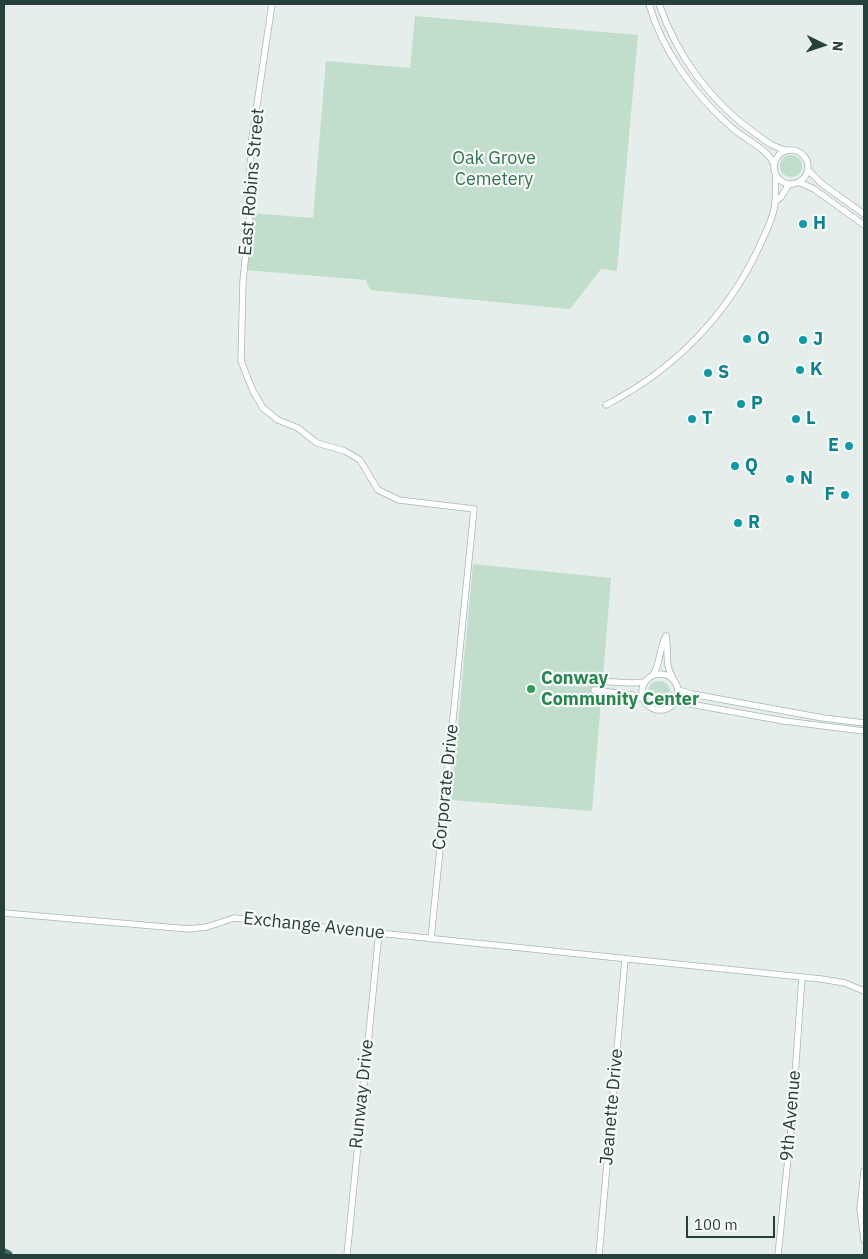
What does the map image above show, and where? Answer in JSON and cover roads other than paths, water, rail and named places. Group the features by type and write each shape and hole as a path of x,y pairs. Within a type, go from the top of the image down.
{"highway":[{"path":"4,1253 8,1255"}],"street":[{"name":"East Robins Street","path":"242,361 243,281 250,213 249,187 252,138 272,4"},
{"path":"659,4 670,33 692,69 728,112 768,143 779,149 798,150 808,162 808,170 805,177 799,182 789,184 781,181 776,175"},
{"path":"651,6 658,12 667,32 670,33"},
{"path":"606,405 627,394 666,367 700,336 716,317 736,289 753,260 767,230 775,202 776,175 774,164 768,154 732,128 702,98 673,56 651,6"},
{"path":"774,164 779,154 786,150"},
{"path":"808,170 822,184 864,214"},
{"path":"799,182 814,189 864,225"},
{"path":"775,202 781,197 789,184"},
{"name":"Corporate Drive","path":"242,361 253,391 263,408 278,420 298,428 317,443 345,450 360,460 378,490 399,500 474,509 430,938"},
{"path":"594,690 633,695 643,699 650,708 656,710 667,709 678,696 678,690 668,670 668,643 666,636 662,642 661,656 657,669 654,675 644,682 595,681"},
{"path":"654,675 664,674 674,680"},
{"path":"643,699 642,687 644,682"},
{"path":"678,690 822,718 864,723"},
{"path":"674,703 690,704 802,724 864,731"},
{"name":"Exchange Avenue","path":"4,913 189,929 207,927 234,918 625,959"},
{"name":"Runway Drive","path":"347,1255 380,932"},
{"path":"625,959 802,977 845,983 864,991"},
{"name":"Jeanette Drive","path":"599,1255 625,959"},
{"name":"9th Avenue","path":"778,1255 792,1119 802,977"},
{"path":"864,1171 860,1209 864,1240"}],"place":[{"name":"H","path":"803,224"},
{"name":"O","path":"747,339"},
{"name":"J","path":"803,340"},
{"name":"K","path":"800,370"},
{"name":"S","path":"708,373"},
{"name":"P","path":"741,404"},
{"name":"T","path":"692,419"},
{"name":"L","path":"796,419"},
{"name":"E","path":"849,446"},
{"name":"Q","path":"735,466"},
{"name":"N","path":"790,479"},
{"name":"F","path":"845,495"},
{"name":"R","path":"738,523"},
{"name":"Conway Community Center","path":"531,689"}],"park label":[{"name":"Oak Grove Cemetery","path":"494,169"}]}
